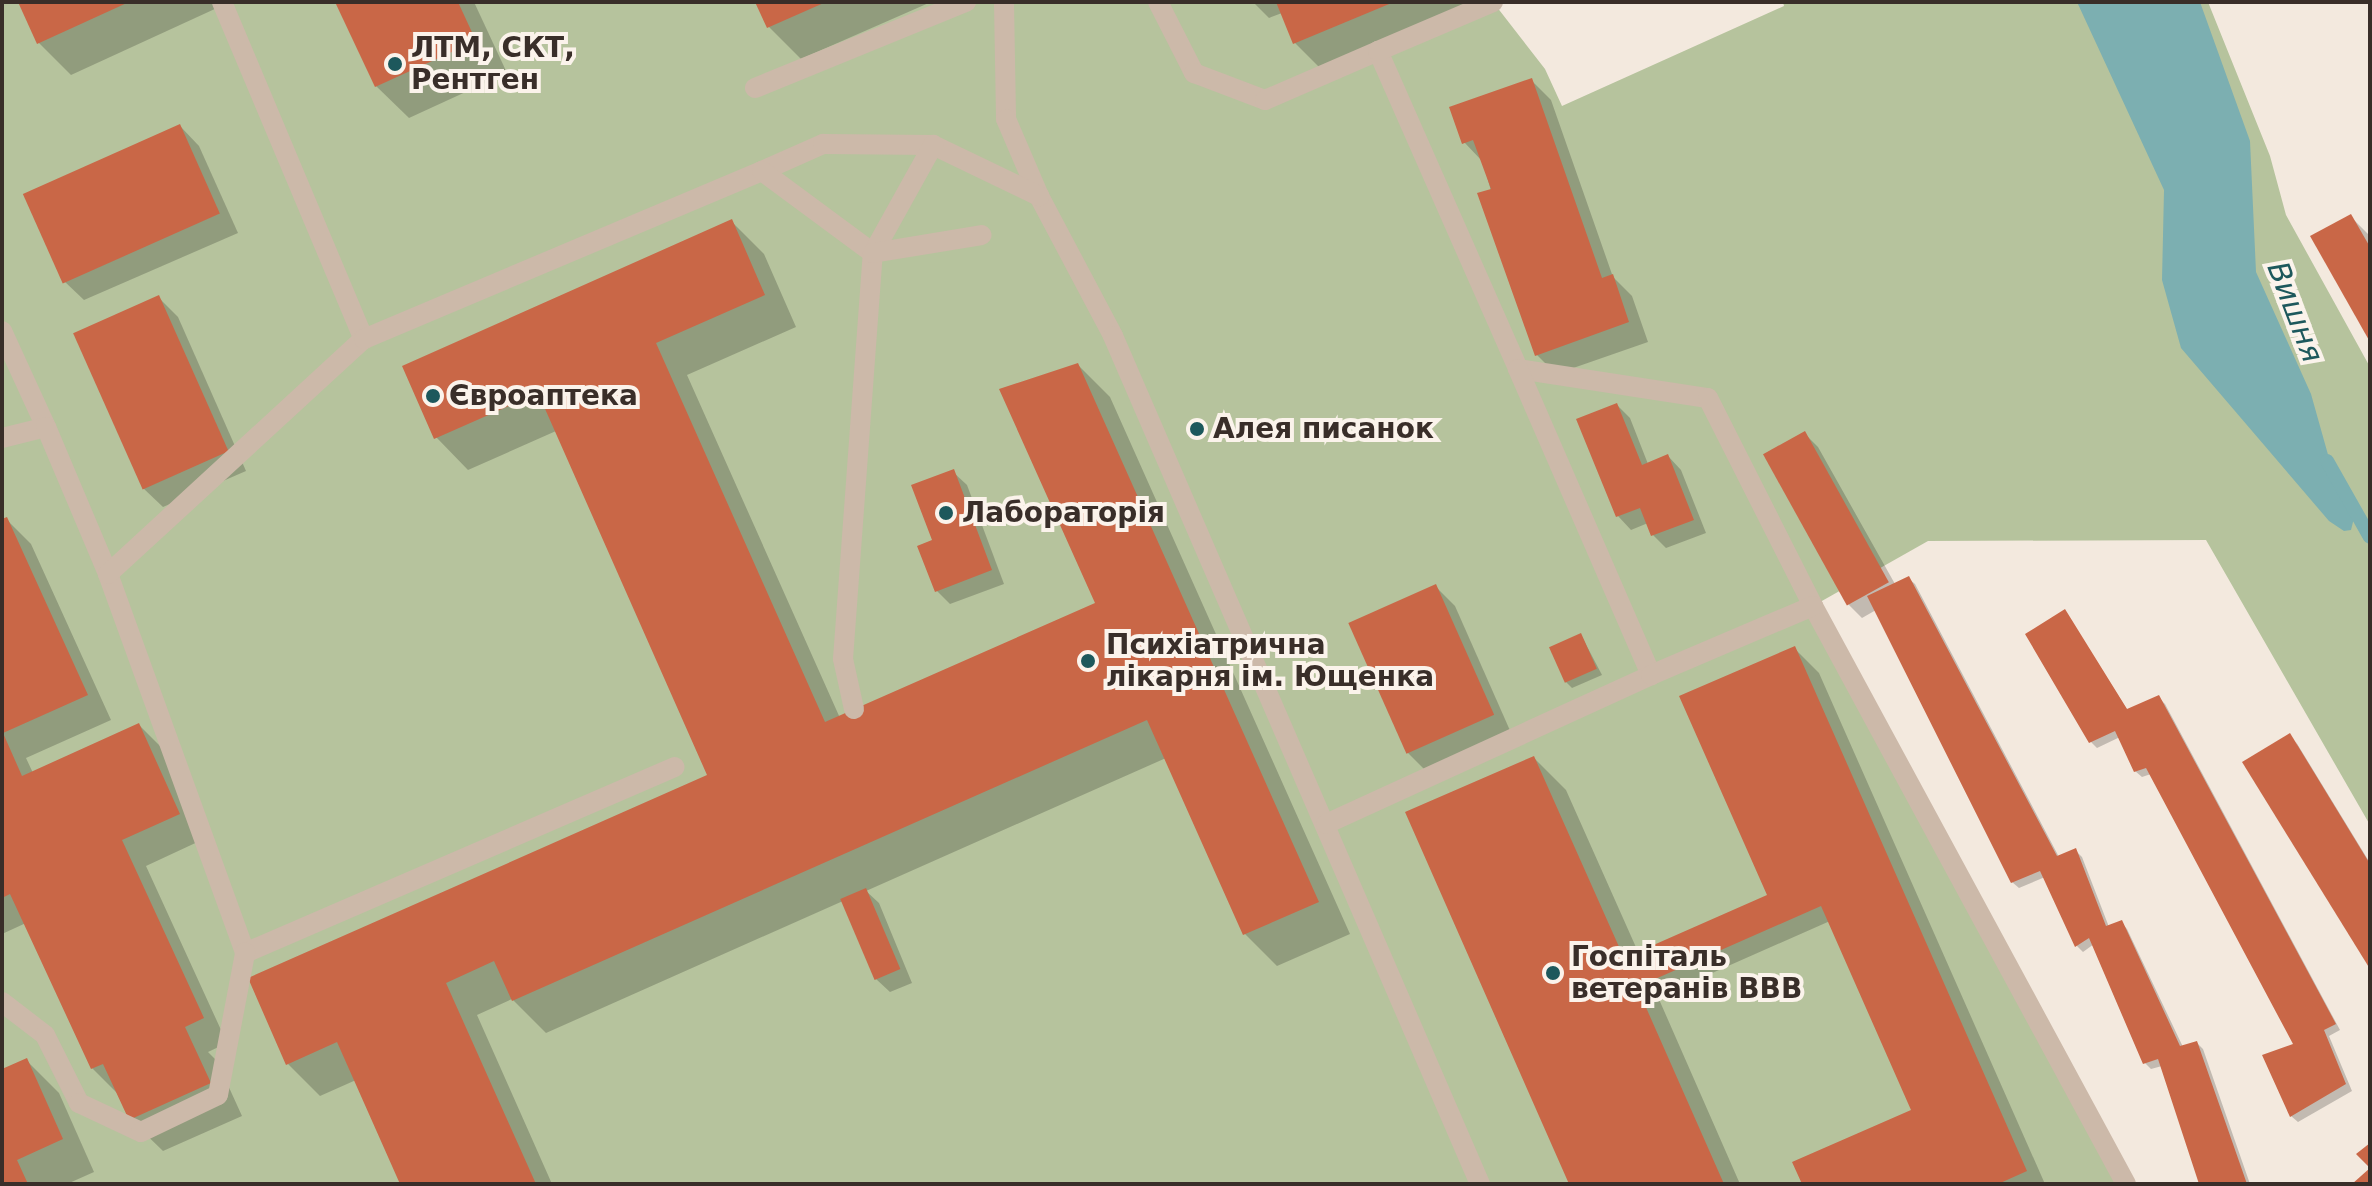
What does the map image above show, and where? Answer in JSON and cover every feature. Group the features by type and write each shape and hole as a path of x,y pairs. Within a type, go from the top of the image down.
{"lane":[{"path":"222,2 364,339"},
{"path":"755,88 966,2"},
{"path":"1004,2 1006,119 1039,196 1113,336 1480,1184"},
{"path":"1158,2 1194,73 1265,100 1493,2"},
{"path":"1378,51 1651,675"},
{"path":"108,574 364,339 823,144 933,145 1015,188 1039,196"},
{"path":"854,709 843,659 873,253 933,145"},
{"path":"762,171 873,253 982,235"},
{"path":"2,331 108,574 245,953 218,1095 141,1132 79,1103 45,1035 2,1002"},
{"path":"1518,369 1708,398 1813,606 2126,1184"},
{"path":"2,438 46,427"},
{"path":"1326,824 1651,675 1813,606"},
{"path":"245,953 674,767"}],"green space":[{"path":"2,2 1493,2 1545,69 1562,106 1784,6 1783,2 2208,2 2270,156 2286,215 2370,367 2370,825 2206,540 1928,541 1813,606 2126,1184 2,1184"}],"water":[{"path":"2077,2 2200,2 2250,141 2256,272 2311,394 2334,476 2355,514 2351,530 2344,531 2329,521 2181,348 2162,280 2164,190"}],"building":[{"path":"18,2 129,2 37,44"},
{"name":"ЛТМ, СКТ, Рентген","path":"335,2 458,2 476,41 375,87"},
{"path":"755,2 826,2 767,28"},
{"path":"1276,2 1394,2 1293,44"},
{"path":"1532,78 1602,278 1613,274 1629,322 1535,356 1477,193 1491,189 1473,140 1462,144 1449,107"},
{"path":"180,124 220,214 63,283 23,194"},
{"path":"2351,214 2370,247 2370,342 2310,236"},
{"name":"Психіатрична лікарня ім. Ющенка","path":"732,219 765,295 656,343 825,722 1095,603 999,389 1078,363 1319,902 1243,935 1147,720 512,1001 494,961 446,983 536,1184 400,1184 337,1042 286,1065 248,978 707,775 538,393 434,439 402,366"},
{"path":"159,295 229,451 143,489 73,333"},
{"path":"1617,403 1642,465 1668,454 1694,520 1651,536 1640,508 1616,517 1576,419"},
{"path":"1805,431 1889,582 1847,606 1763,454"},
{"name":"Лабораторія","path":"954,469 992,570 935,592 917,546 932,540 911,485"},
{"path":"7,517 88,695 3,733 22,776 139,723 180,814 122,840 204,1018 185,1027 211,1083 129,1120 103,1064 91,1069 10,894 2,898 2,519"},
{"path":"1909,576 2057,856 2076,848 2106,926 2122,920 2180,1046 2197,1041 2247,1184 2199,1184 2158,1059 2143,1064 2089,938 2075,947 2040,871 2011,883 1867,596"},
{"path":"1436,584 1494,715 1406,754 1348,623"},
{"path":"2065,609 2127,709 2159,695 2336,1024 2324,1030 2346,1084 2290,1117 2262,1055 2293,1044 2146,768 2134,772 2115,731 2089,743 2025,634"},
{"path":"1581,633 1597,669 1565,683 1549,647"},
{"path":"1795,646 2027,1171 1998,1184 1802,1184 1792,1162 1911,1110 1821,906 1637,987 1724,1184 1569,1184 1405,812 1534,756 1624,958 1767,895 1679,696"},
{"path":"2290,733 2370,864 2370,969 2242,762"},
{"path":"866,888 900,969 875,980 840,899"},
{"path":"27,1058 63,1139 17,1160 28,1184 2,1184 2,1069"},
{"path":"2370,1143 2370,1168 2356,1154"},
{"path":"2370,1168 2370,1184 2352,1184"}],"waterway":[{"name":"Вишня","path":"2327,461 2370,537"}],"place":[{"name":"ЛТМ, СКТ, Рентген","path":"395,64"},
{"name":"Євроаптека","path":"433,396"},
{"name":"Алея писанок","path":"1197,429"},
{"name":"Лабораторія","path":"946,513"},
{"name":"Психіатрична лікарня ім. Ющенка","path":"1088,661"},
{"name":"Госпіталь ветеранів ВВВ","path":"1553,973"}]}
